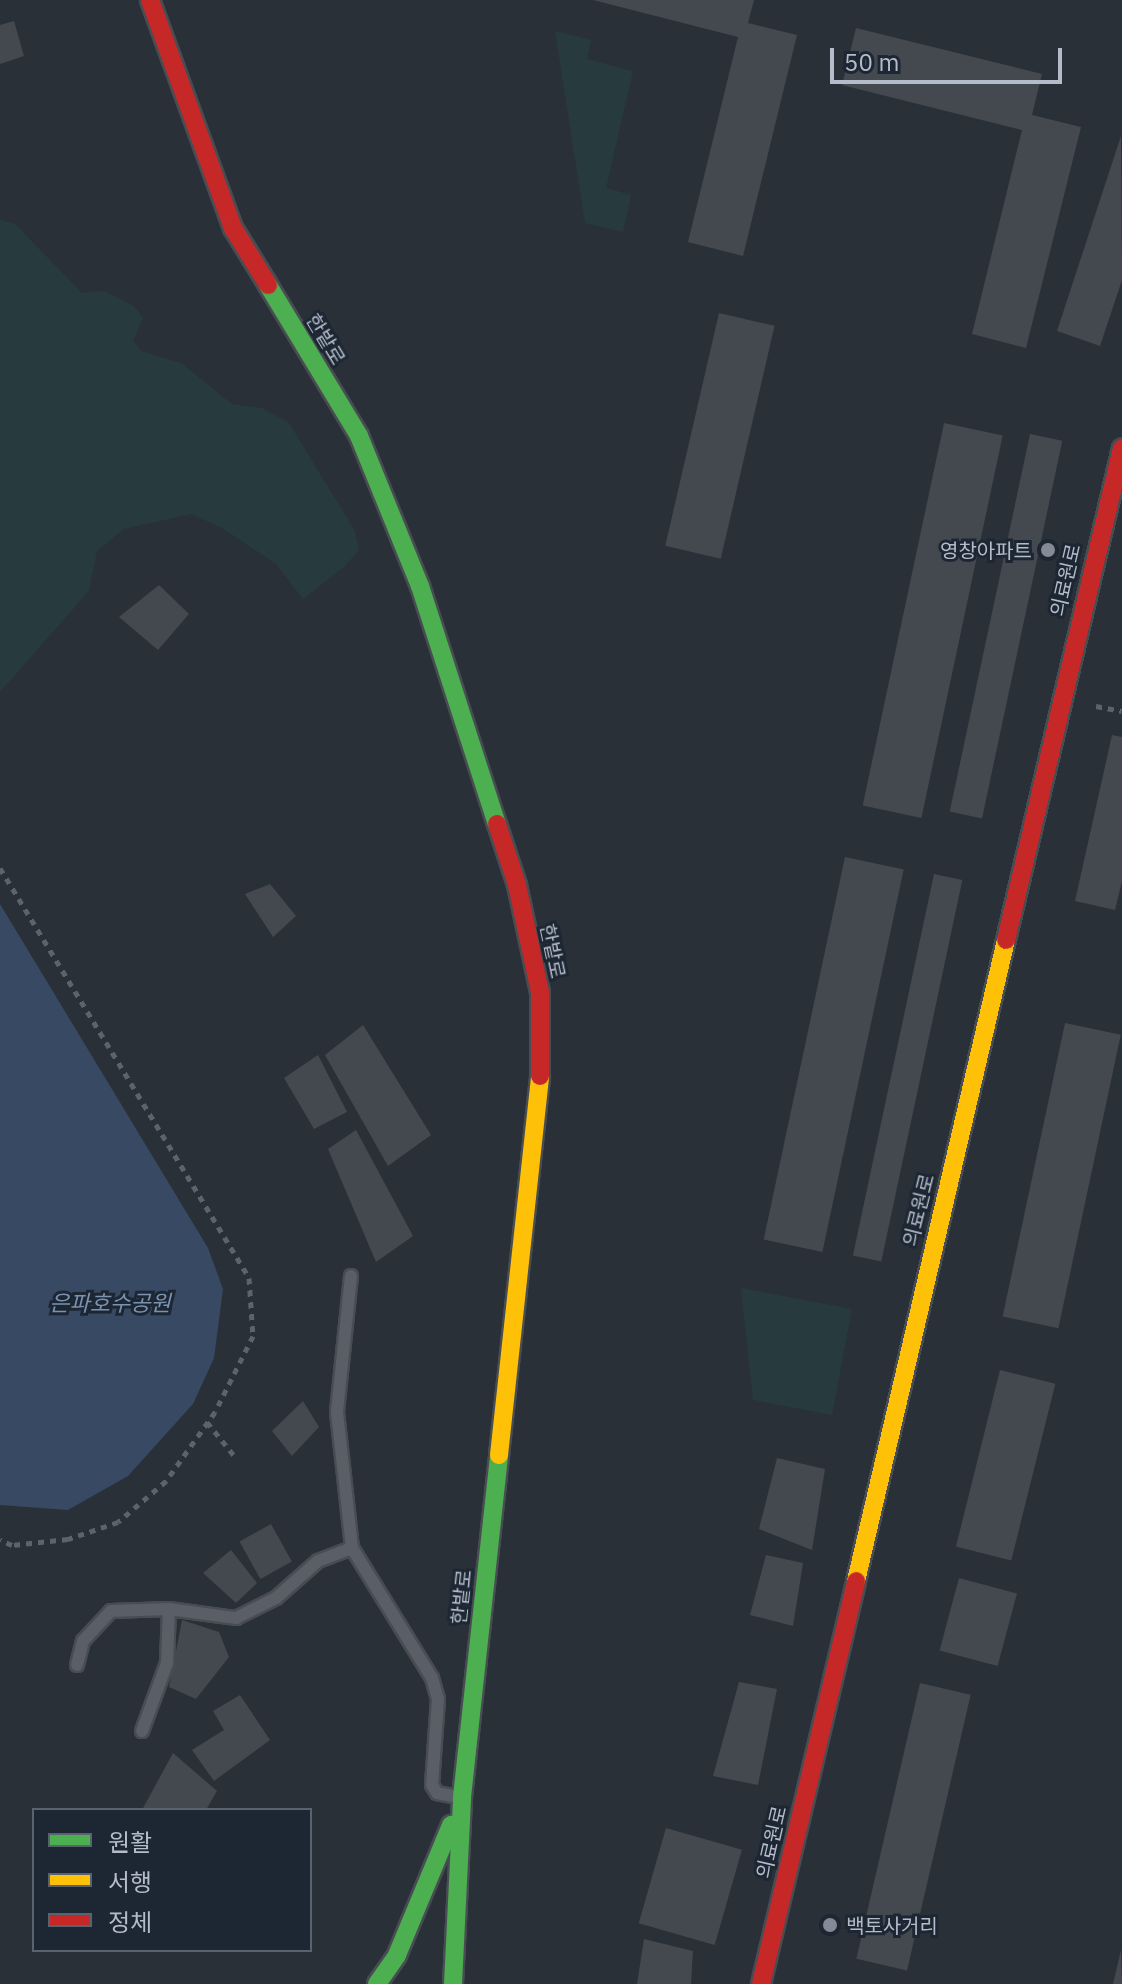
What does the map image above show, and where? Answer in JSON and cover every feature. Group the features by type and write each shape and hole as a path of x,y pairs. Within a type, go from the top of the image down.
{"street":[{"name":"한밭로","path":"150,0 233,228 359,436 420,586 517,885 540,992 541,1070 462,1797 453,1984"},
{"name":"의료원로","path":"761,1984 1122,448"},
{"path":"377,1984 417,1910 462,1797"}],"lane":[{"path":"351,1276 337,1412 352,1548 432,1678 438,1699 432,1785 437,1793 462,1797"},
{"path":"77,1665 83,1641 111,1611 169,1609 236,1618 276,1598 318,1561 352,1548"},
{"path":"142,1731 167,1663 169,1609"}],"path":[{"path":"1096,706 1122,711"},
{"path":"0,868 249,1278 253,1336 207,1422 166,1481 118,1522 68,1539 12,1545 0,1540"},
{"path":"207,1422 236,1458"}],"green space":[{"path":"555,31 591,40 587,59 633,71 606,188 631,195 623,232 585,223"},
{"path":"0,220 15,224 82,293 104,291 134,306 143,318 133,341 141,351 181,363 232,404 262,408 289,423 355,531 359,550 344,567 303,599 276,564 222,528 191,514 124,529 97,551 89,591 0,692"},
{"path":"741,1288 852,1309 832,1415 753,1400"}],"water":[{"name":"은파호수공원","path":"0,904 208,1248 223,1289 214,1358 193,1404 128,1476 68,1510 0,1505"}],"building":[{"path":"593,0 754,0 748,23 797,35 743,256 688,242 738,37"},
{"path":"14,21 24,56 0,64 0,25"},
{"path":"856,28 1042,74 1032,115 1081,127 1026,348 972,334 1022,130 842,85"},
{"path":"1121,136 1122,280 1100,346 1057,331"},
{"path":"719,313 775,326 721,559 665,546"},
{"path":"944,423 1003,435 921,818 863,805"},
{"path":"1030,434 1062,441 982,818 950,812"},
{"path":"159,585 189,614 158,650 119,617"},
{"path":"1112,735 1122,737 1122,881 1115,910 1075,901"},
{"path":"845,857 904,869 822,1252 764,1239"},
{"path":"934,874 962,880 881,1262 853,1255"},
{"path":"270,884 296,916 273,937 245,894"},
{"path":"1065,1023 1121,1035 1058,1328 1003,1316"},
{"path":"363,1025 431,1135 388,1166 325,1055"},
{"path":"318,1055 347,1112 314,1129 284,1078"},
{"path":"356,1130 413,1236 376,1262 328,1149"},
{"path":"1000,1370 1055,1384 1011,1560 956,1547"},
{"path":"303,1401 319,1427 292,1456 272,1431"},
{"path":"777,1458 825,1469 812,1550 759,1529"},
{"path":"271,1524 292,1562 260,1579 240,1541"},
{"path":"231,1550 257,1583 236,1603 203,1573"},
{"path":"766,1555 803,1563 793,1626 750,1615"},
{"path":"959,1578 1017,1594 998,1666 940,1650"},
{"path":"182,1620 219,1632 229,1657 196,1699 169,1687"},
{"path":"739,1682 777,1689 758,1785 713,1776"},
{"path":"920,1683 971,1695 907,1970 856,1959"},
{"path":"240,1695 270,1740 214,1781 192,1750 224,1730 213,1711"},
{"path":"173,1753 217,1791 207,1808 143,1808"},
{"path":"666,1828 742,1850 715,1945 639,1923"},
{"path":"644,1939 693,1951 691,1984 637,1984"},
{"path":"1121,1950 1122,1984 1113,1984"}],"traffic: fast":[{"path":"268,285 359,436 420,586 497,824"},
{"path":"453,1984 462,1797 499,1455"},
{"path":"377,1984 397,1955 451,1825"}],"traffic: slow":[{"path":"856,1581 1006,940"},
{"path":"499,1455 540,1076"}],"traffic: jam":[{"path":"150,0 233,228 268,285"},
{"path":"1006,940 1122,448"},
{"path":"497,824 517,885 540,992 540,1076"},
{"path":"761,1984 856,1581"}],"place":[{"name":"영창아파트","path":"1048,550"},
{"name":"백토사거리","path":"830,1925"}]}
